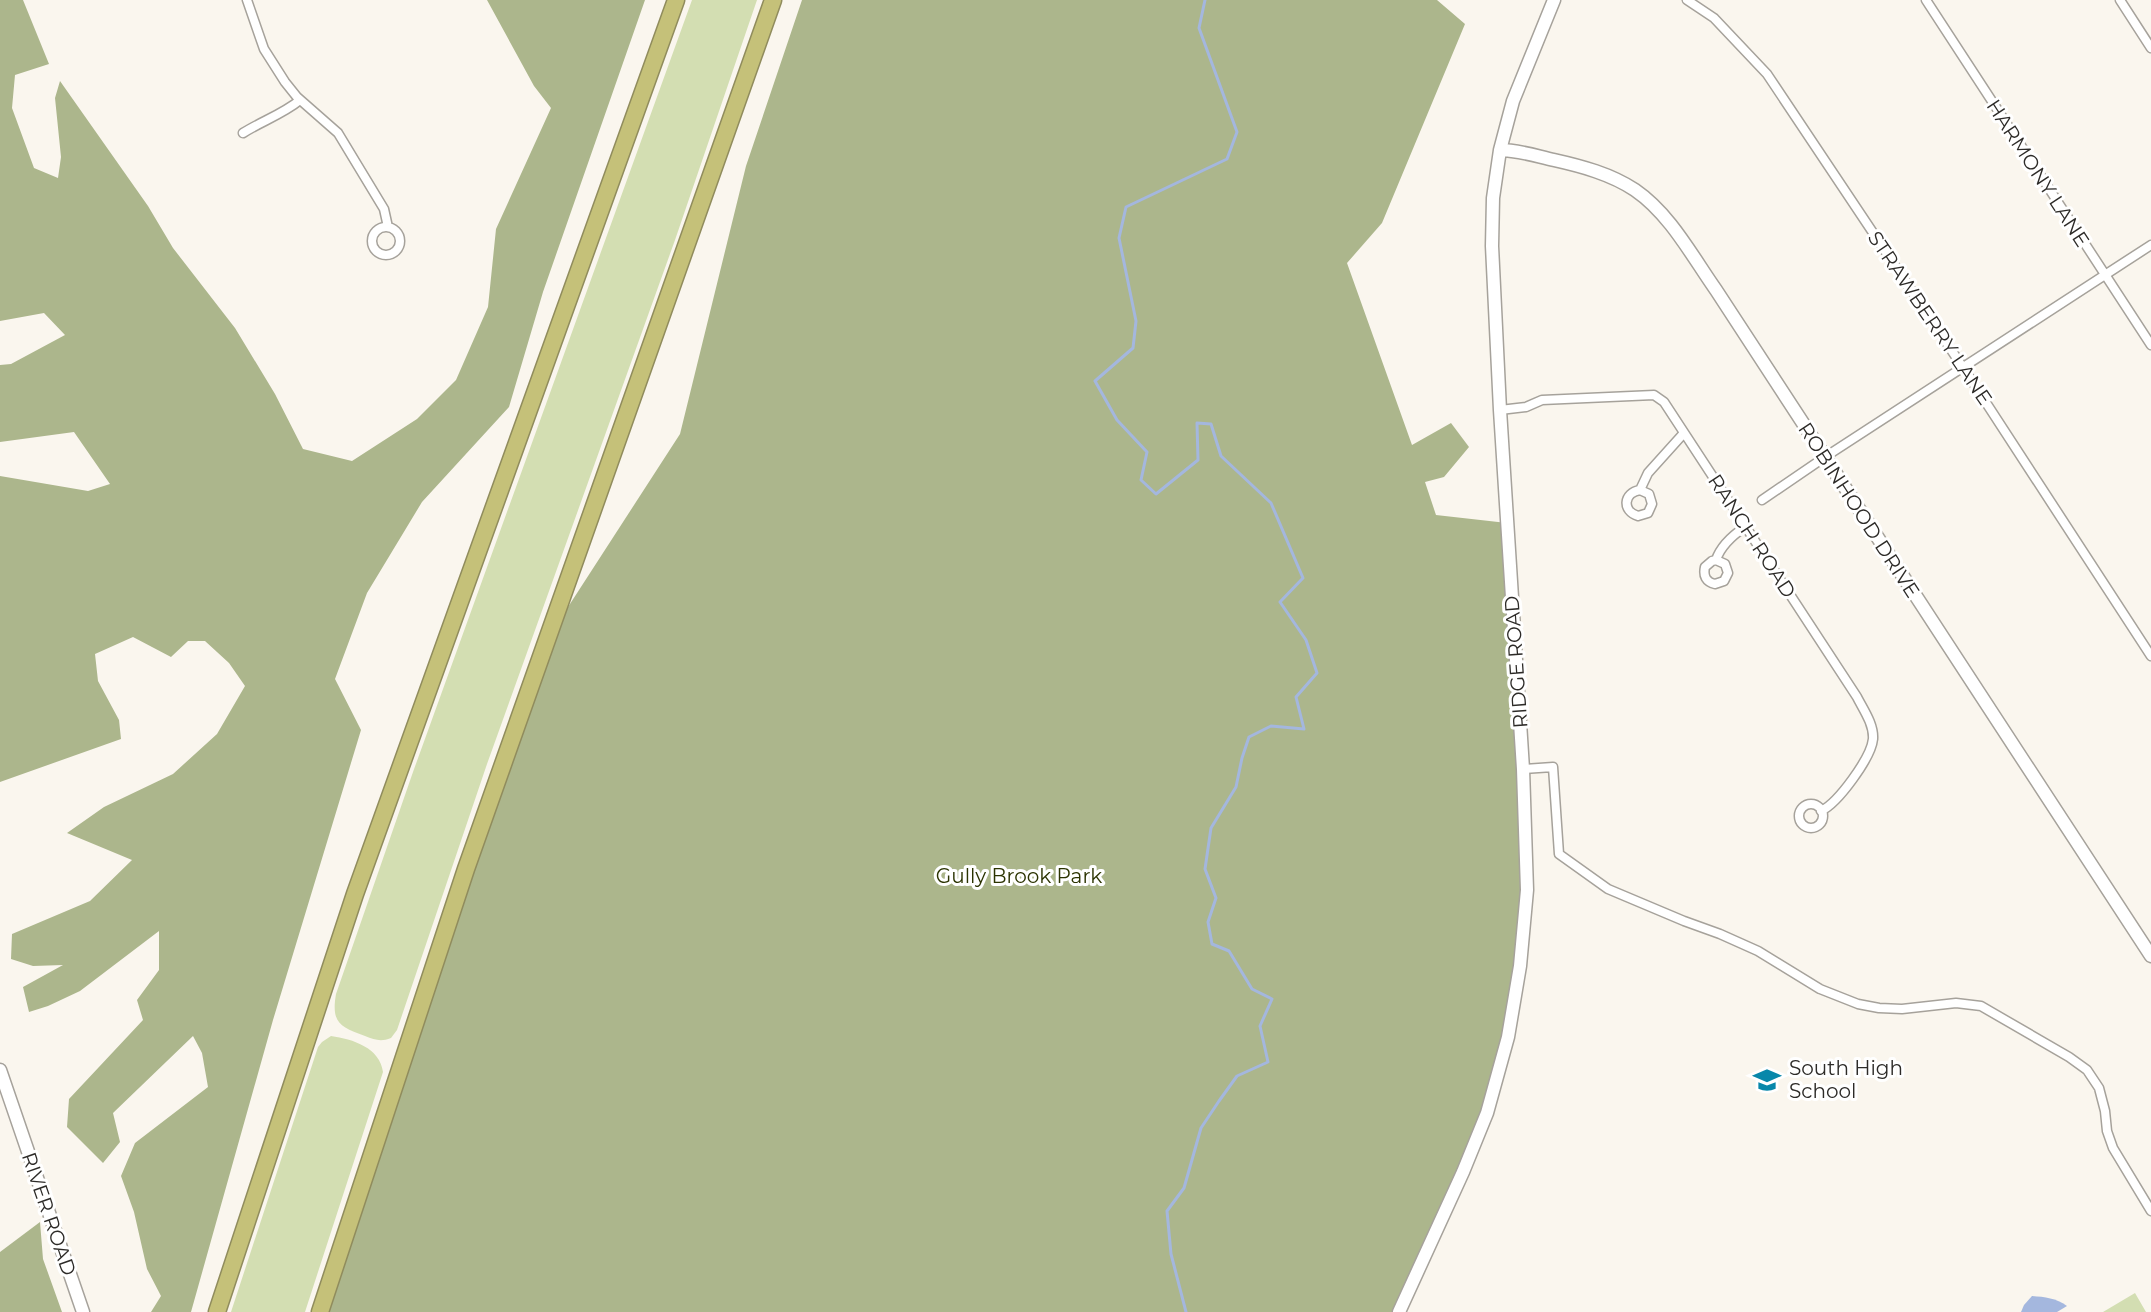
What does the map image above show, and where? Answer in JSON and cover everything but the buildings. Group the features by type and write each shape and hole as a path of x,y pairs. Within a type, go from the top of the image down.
{"highway":[{"path":"217,1312 355,894 676,0"},
{"path":"320,1312 466,869 773,0"}],"main road":[{"name":"RIDGE ROAD","path":"1399,1312 1487,1113 1508,1037 1520,966 1527,890 1523,769 1500,410 1492,246 1493,198 1500,150 1513,101 1554,0"},
{"name":"ROBINHOOD DRIVE","path":"1500,150 1575,165 1610,177 1635,190 1660,212 1716,290 2151,956"},
{"name":"RIVER ROAD","path":"0,1070 83,1312"}],"street":[{"path":"247,0 264,49 300,100 338,133 384,209 388,227"},
{"name":"STRAWBERRY LANE","path":"1687,0 1714,18 1767,74 1964,368 2151,656"},
{"name":"HARMONY LANE","path":"1926,0 2151,345"},
{"path":"2120,0 2151,48"},
{"path":"243,133 263,120 288,110 300,100"},
{"path":"1762,500 2151,245"},
{"name":"RANCH ROAD","path":"1500,410 1526,407 1542,400 1654,395 1664,402 1857,697 1871,726 1873,739 1867,757 1841,794 1821,811"},
{"path":"1640,490 1648,473 1684,433"},
{"path":"1716,560 1726,542 1745,527"},
{"path":"1523,769 1553,767 1559,854 1608,889 1758,951 1820,989 1858,1004 1902,1009 1956,1003 1981,1006 2069,1057 2087,1070 2099,1088 2113,1148 2151,1211"}],"green space":[{"path":"0,0 23,0 49,64 15,75 12,108 34,168 58,178 61,157 55,98 60,81 148,206 173,248 235,328 275,394 303,449 352,461 417,419 456,380 488,307 496,229 551,108 534,86 487,0 645,0 543,292 509,407 422,502 367,593 335,679 361,730 273,1020 191,1312 151,1312 161,1296 147,1269 134,1212 121,1176 135,1143 208,1087 202,1053 193,1036 113,1113 120,1142 103,1163 67,1127 69,1099 143,1020 137,1000 159,970 159,931 80,991 29,1012 23,987 63,965 33,966 11,959 12,934 90,901 132,860 67,833 104,807 173,774 217,734 245,686 229,663 205,641 188,641 171,657 133,637 95,654 98,681 119,720 121,739 0,782 0,476 88,491 110,484 74,432 0,442 0,365 11,364 65,335 44,313 0,321"},
{"path":"692,0 757,0 675,240 487,764 397,1030 391,1038 372,1039 349,1030 339,1022 335,1012 336,994"},
{"name":"Gully Brook Park","path":"802,0 1437,0 1465,24 1382,223 1347,263 1412,445 1451,423 1469,447 1444,477 1425,482 1436,515 1507,523 1525,920 1487,1113 1399,1312 320,1312 546,641 680,434 746,166"},
{"path":"331,1036 364,1046 377,1057 383,1072 305,1312 231,1312 318,1047"},
{"path":"40,1222 43,1259 62,1312 0,1312 0,1252"},
{"path":"2135,1293 2146,1312 2103,1312"}],"water":[{"path":"2032,1296 2046,1297 2067,1306 2057,1312 2021,1312"}],"waterway":[{"path":"1186,1312 1171,1254 1167,1211 1184,1188 1201,1128 1219,1101 1237,1076 1268,1062 1260,1026 1272,999 1252,989 1229,951 1212,944 1208,922 1216,898 1205,869 1211,828 1236,787 1249,737 1271,726 1304,729 1296,697 1317,673 1306,640 1280,602 1303,578 1271,503 1221,456 1211,424 1197,423 1198,460 1156,494 1141,480 1147,452 1117,420 1095,381 1133,348 1136,321 1119,238 1126,207 1227,159 1237,132 1199,28 1205,0"}],"place":[{"name":"South High School","path":"1767,1080"}]}
